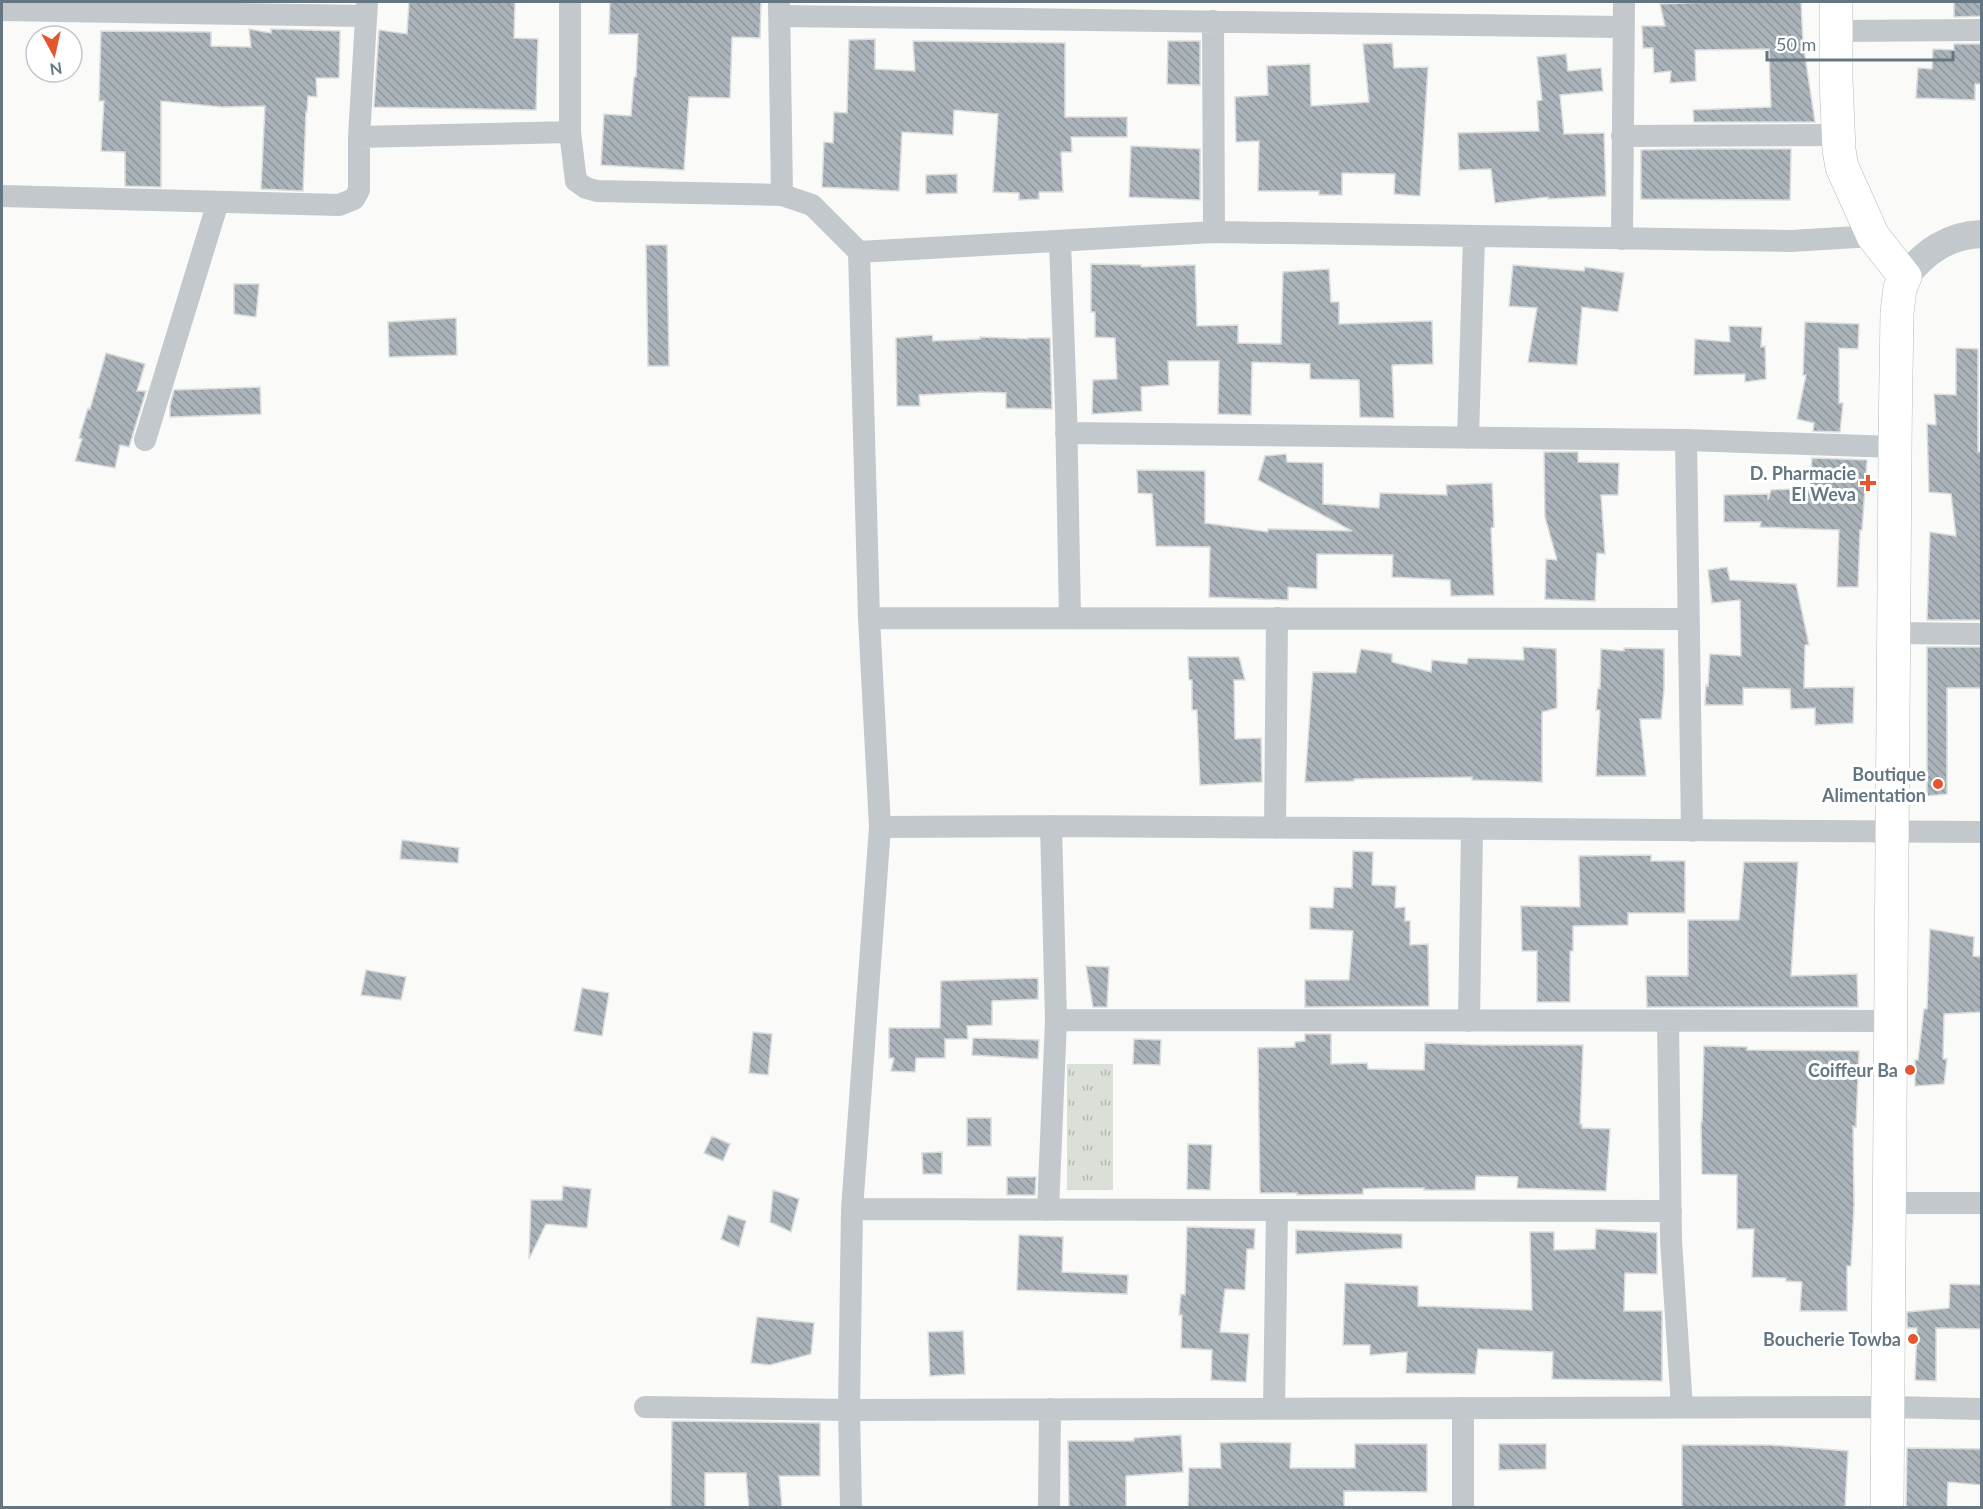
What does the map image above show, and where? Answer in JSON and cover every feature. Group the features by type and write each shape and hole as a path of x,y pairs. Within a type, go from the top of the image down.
{"main road":[{"path":"1836,16 1836,80 1842,167 1873,236 1905,277 1897,300 1894,447 1887,1508"}],"street":[{"path":"570,2 570,132 576,181 586,188 597,191 782,195 812,205 860,252 869,618 880,827 852,1209 849,1410 851,1508"},
{"path":"1622,239 1624,2"},
{"path":"2,10 367,9 359,137 359,190 354,199 339,205 2,196"},
{"path":"782,195 779,9 992,10 1213,21 1623,27"},
{"path":"1836,16 1982,30"},
{"path":"1213,21 1214,232"},
{"path":"359,137 570,132"},
{"path":"1622,136 1839,135"},
{"path":"145,440 218,202"},
{"path":"860,252 1214,232 1791,241 1873,236"},
{"path":"1905,277 1933,248 1952,239 1982,234"},
{"path":"1468,438 1474,237"},
{"path":"1060,241 1070,617"},
{"path":"1066,434 1686,440 1894,447"},
{"path":"1686,440 1692,831"},
{"path":"869,618 1688,619"},
{"path":"1275,828 1277,618"},
{"path":"1892,633 1982,634"},
{"path":"1048,1210 1056,1020 1051,826"},
{"path":"880,827 1982,832"},
{"path":"1469,1021 1472,829"},
{"path":"1056,1020 1891,1021"},
{"path":"1668,1021 1671,1211 1682,1407"},
{"path":"1889,1203 1982,1203"},
{"path":"852,1209 1671,1211"},
{"path":"1274,1408 1277,1210"},
{"path":"645,1407 849,1410 1682,1407 1982,1409"},
{"path":"1463,1408 1463,1508"},
{"path":"1049,1508 1050,1409"}],"green space":[{"path":"1067,1064 1113,1064 1113,1190 1067,1190"}],"building":[{"path":"409,2 515,2 514,38 538,39 536,110 374,107 379,30 407,34"},
{"path":"610,2 761,2 760,38 732,37 730,98 689,97 684,170 601,165 604,114 631,116 634,77 636,77 638,34 609,34"},
{"path":"1801,2 1803,43 1815,122 1694,122 1693,110 1771,107 1769,49 1695,50 1696,81 1670,83 1671,71 1654,73 1653,48 1643,48 1642,26 1665,26 1660,4"},
{"path":"1954,2 1982,2 1982,16 1954,17"},
{"path":"249,29 271,33 271,29 340,31 339,78 316,78 317,97 308,96 303,191 261,189 265,106 222,107 161,101 161,187 125,186 125,152 101,151 104,101 99,101 101,31 211,32 211,46 251,47"},
{"path":"875,39 875,69 915,71 913,41 1065,43 1065,117 1127,117 1127,137 1071,137 1072,152 1061,152 1063,192 1039,192 1039,199 1019,200 1019,193 993,192 998,114 954,110 953,135 902,132 899,191 822,187 824,142 833,143 834,112 847,113 849,40"},
{"path":"1168,41 1200,41 1200,85 1167,84"},
{"path":"1392,43 1394,68 1428,67 1420,196 1394,194 1395,174 1342,173 1342,195 1319,195 1319,191 1258,191 1259,141 1236,142 1235,97 1268,95 1267,66 1310,64 1311,106 1369,102 1363,44"},
{"path":"1954,44 1982,44 1982,84 1975,84 1975,100 1916,98 1918,68 1932,69 1933,49 1954,50"},
{"path":"1566,54 1568,71 1601,68 1603,91 1560,95 1564,134 1604,133 1606,196 1548,199 1548,197 1495,203 1491,169 1459,170 1458,133 1539,131 1537,101 1542,100 1537,57"},
{"path":"1131,146 1200,149 1200,200 1129,197"},
{"path":"1791,149 1790,200 1641,199 1641,150"},
{"path":"957,174 957,193 926,194 926,175"},
{"path":"646,245 667,245 669,366 648,366"},
{"path":"1091,264 1141,265 1141,267 1195,265 1197,326 1238,325 1238,343 1281,344 1283,272 1329,269 1331,302 1339,302 1339,324 1432,321 1433,364 1392,365 1394,418 1360,417 1359,380 1310,379 1310,364 1252,362 1251,415 1218,414 1219,361 1168,361 1169,385 1141,387 1142,411 1092,414 1093,380 1117,379 1115,338 1095,337 1095,312 1091,312"},
{"path":"1513,265 1584,271 1585,267 1624,273 1618,312 1582,307 1577,365 1528,362 1537,308 1509,306"},
{"path":"234,284 259,284 256,317 234,314"},
{"path":"456,318 457,355 389,357 388,322"},
{"path":"1805,322 1859,324 1858,349 1839,348 1839,403 1843,403 1840,432 1813,431 1814,423 1797,419 1806,375 1803,375"},
{"path":"1729,326 1762,327 1761,347 1765,346 1766,379 1745,382 1745,374 1694,375 1695,339 1730,342"},
{"path":"932,335 933,341 980,339 980,337 1050,338 1052,409 1006,408 1006,393 982,392 919,395 920,406 897,406 896,338"},
{"path":"1956,348 1978,349 1978,452 1982,452 1982,620 1927,620 1930,532 1956,536 1951,494 1929,492 1927,424 1936,425 1934,394 1956,395"},
{"path":"106,353 145,364 137,391 146,391 129,447 120,445 115,468 75,461 82,439 79,438"},
{"path":"260,387 261,414 170,417 174,390"},
{"path":"1544,452 1578,452 1578,462 1619,463 1618,495 1601,495 1605,554 1597,553 1595,601 1545,599 1546,559 1557,560 1545,517"},
{"path":"1286,454 1287,462 1323,463 1323,504 1379,508 1380,493 1447,495 1446,485 1492,483 1494,527 1491,528 1494,595 1451,596 1450,580 1392,577 1393,555 1317,554 1317,589 1288,587 1288,600 1209,597 1210,547 1156,546 1152,494 1138,493 1137,470 1205,471 1205,523 1268,532 1268,529 1352,531 1258,480 1265,456"},
{"path":"1812,458 1867,460 1862,530 1860,530 1858,587 1837,587 1839,530 1760,527 1761,522 1724,522 1724,495 1768,494 1768,500 1771,490 1810,488"},
{"path":"1727,567 1730,580 1796,584 1809,645 1805,645 1804,688 1854,687 1853,723 1815,725 1815,708 1791,709 1790,689 1743,688 1743,705 1705,705 1710,654 1741,656 1740,600 1712,603 1708,570"},
{"path":"1523,647 1556,649 1557,708 1542,712 1542,782 1472,780 1472,777 1305,782 1313,672 1356,673 1361,649 1392,654 1392,662 1431,672 1432,660 1467,664 1468,658 1524,660"},
{"path":"1927,647 1982,647 1982,688 1947,688 1947,794 1927,796"},
{"path":"1624,648 1664,649 1661,719 1640,719 1646,776 1596,776 1600,710 1596,710 1598,688 1600,689 1601,649 1624,651"},
{"path":"1188,657 1239,657 1245,680 1234,680 1235,739 1261,738 1262,782 1200,785 1197,710 1192,710 1192,680 1189,680"},
{"path":"402,840 459,848 458,863 400,859"},
{"path":"1353,851 1373,852 1372,885 1396,886 1395,908 1405,907 1405,921 1410,921 1410,945 1428,944 1429,1006 1305,1007 1305,980 1349,980 1353,931 1310,929 1310,907 1333,908 1334,887 1352,888"},
{"path":"1651,855 1651,861 1685,861 1685,913 1628,913 1628,925 1573,926 1573,951 1570,951 1570,1002 1537,1002 1537,951 1522,951 1521,906 1580,907 1579,856"},
{"path":"1744,862 1798,862 1791,976 1857,974 1858,1007 1647,1007 1646,976 1688,976 1688,920 1739,920"},
{"path":"1930,929 1974,937 1973,956 1982,957 1982,1012 1944,1014 1943,1059 1947,1059 1944,1084 1915,1086 1915,1060 1918,1060 1924,1009 1927,1009"},
{"path":"1086,966 1109,967 1107,1007 1093,1007"},
{"path":"366,970 406,977 401,1000 361,995"},
{"path":"1038,978 1038,999 992,1001 992,1025 967,1026 968,1039 945,1039 945,1058 916,1058 915,1072 891,1071 894,1058 889,1058 889,1028 940,1028 941,981"},
{"path":"582,988 609,993 602,1036 574,1031"},
{"path":"753,1032 772,1034 768,1075 749,1073"},
{"path":"1305,1034 1331,1034 1331,1064 1367,1063 1368,1069 1424,1070 1425,1043 1583,1045 1580,1124 1582,1128 1610,1129 1606,1191 1517,1188 1518,1177 1476,1176 1475,1190 1383,1188 1363,1189 1363,1194 1260,1193 1258,1048 1295,1047 1295,1042 1305,1041"},
{"path":"973,1038 1039,1040 1038,1059 972,1055"},
{"path":"1134,1039 1161,1040 1160,1065 1133,1064"},
{"path":"1704,1046 1747,1047 1747,1050 1859,1051 1856,1127 1853,1126 1854,1205 1851,1266 1847,1266 1847,1311 1800,1311 1802,1282 1786,1281 1786,1278 1752,1277 1754,1229 1737,1229 1737,1175 1702,1174 1701,1122"},
{"path":"967,1118 991,1118 991,1146 967,1146"},
{"path":"712,1136 730,1144 723,1161 704,1153"},
{"path":"1188,1144 1212,1145 1210,1190 1187,1189"},
{"path":"942,1152 942,1174 923,1174 922,1153"},
{"path":"1007,1177 1036,1177 1035,1195 1007,1195"},
{"path":"563,1186 591,1189 587,1228 546,1224 529,1259 531,1200 562,1200"},
{"path":"773,1190 799,1199 791,1232 770,1222"},
{"path":"728,1215 746,1221 739,1247 721,1239"},
{"path":"1187,1227 1255,1229 1254,1249 1247,1249 1245,1290 1225,1289 1220,1332 1249,1334 1246,1382 1211,1380 1212,1350 1181,1348 1182,1315 1179,1315 1181,1294 1185,1295"},
{"path":"1596,1229 1657,1233 1657,1274 1625,1273 1624,1311 1662,1311 1662,1381 1552,1379 1553,1352 1478,1349 1475,1374 1406,1373 1407,1352 1370,1355 1370,1345 1343,1345 1345,1283 1418,1286 1418,1306 1532,1310 1530,1232 1554,1232 1554,1250 1595,1249"},
{"path":"1296,1230 1402,1234 1402,1248 1296,1254"},
{"path":"1019,1235 1063,1237 1062,1272 1128,1275 1127,1294 1017,1290"},
{"path":"1950,1284 1982,1285 1982,1329 1936,1328 1936,1381 1915,1380 1917,1328 1907,1328 1907,1312 1949,1308"},
{"path":"757,1317 814,1323 811,1354 770,1365 751,1363"},
{"path":"963,1331 965,1374 930,1376 928,1332"},
{"path":"672,1421 820,1423 820,1476 779,1476 782,1508 749,1508 746,1473 705,1473 705,1508 671,1508"},
{"path":"1181,1435 1183,1472 1126,1476 1126,1508 1069,1508 1068,1441 1134,1441 1134,1438"},
{"path":"1220,1443 1291,1443 1290,1468 1355,1468 1355,1444 1427,1444 1427,1492 1344,1491 1344,1508 1188,1508 1189,1468 1221,1468"},
{"path":"1499,1444 1546,1444 1546,1469 1499,1470"},
{"path":"1682,1445 1770,1445 1848,1451 1845,1508 1682,1508"},
{"path":"1907,1448 1982,1449 1982,1485 1948,1482 1947,1508 1906,1508"}],"place":[{"name":"D. Pharmacie El Weva","path":"1868,483"},
{"name":"Boutique Alimentation","path":"1938,784"},
{"name":"Coiffeur Ba","path":"1910,1070"},
{"name":"Boucherie Towba","path":"1913,1339"}]}
